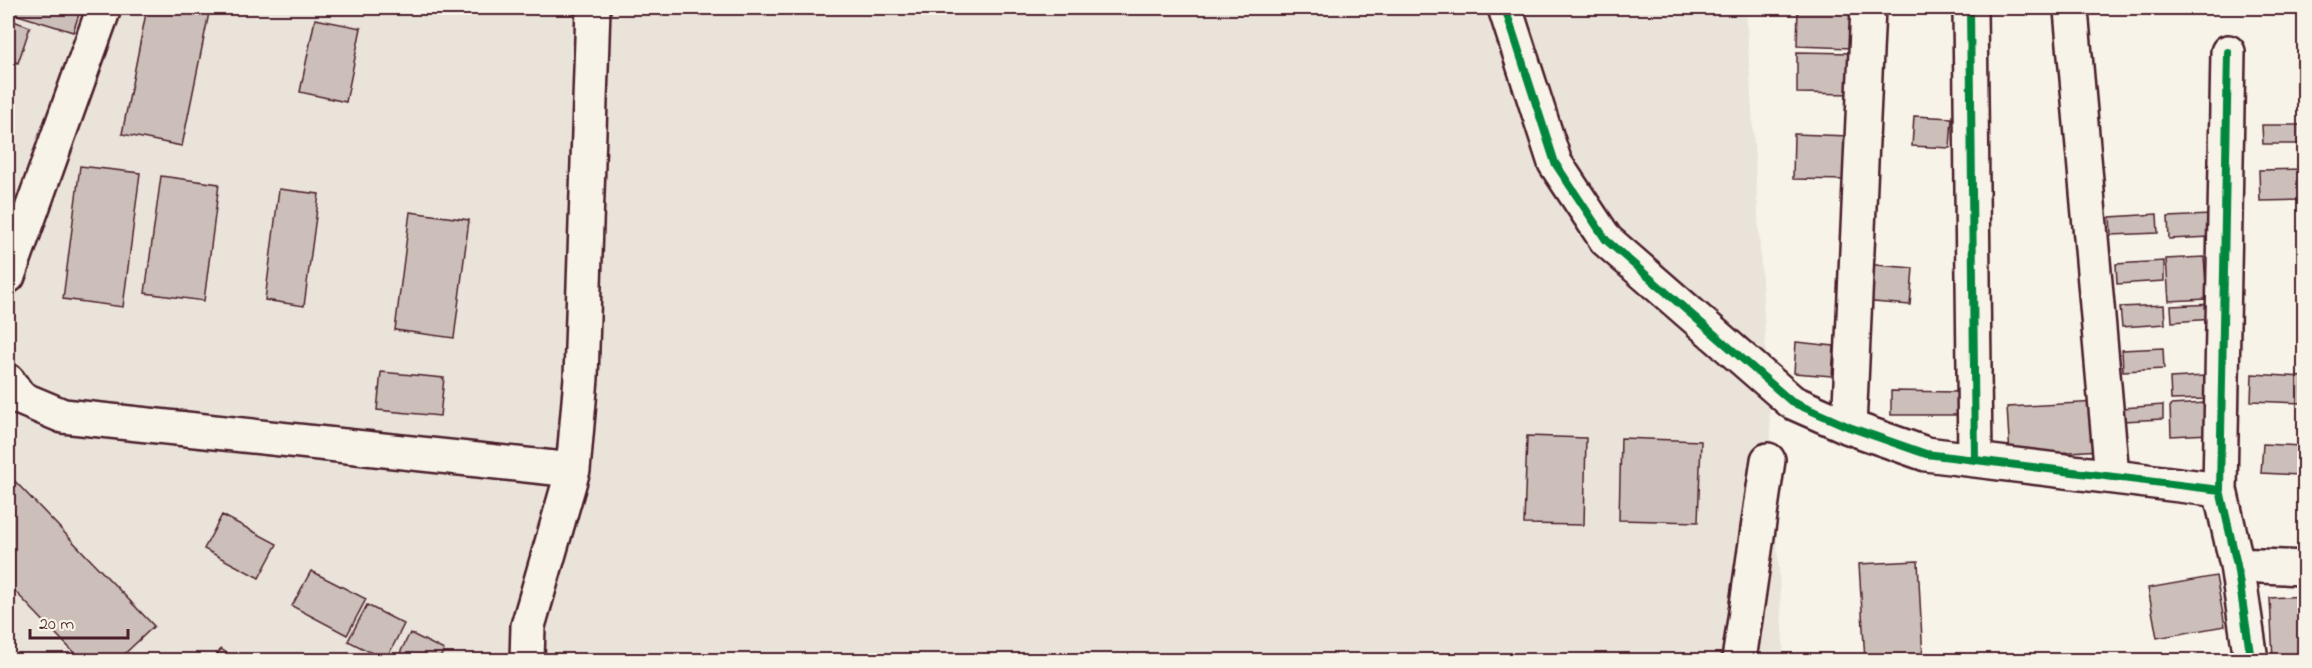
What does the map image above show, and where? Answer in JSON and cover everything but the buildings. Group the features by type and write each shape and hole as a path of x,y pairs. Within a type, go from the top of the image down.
{"street":[{"path":"8,276 104,8"},
{"path":"527,660 528,626 573,470 581,378 593,8"},
{"path":"1505,8 1555,164 1606,240 1792,402 1849,427 1926,454 2220,490"},
{"path":"1849,427 1868,8"},
{"path":"1970,8 1975,460"},
{"path":"2071,10 2112,476"},
{"path":"2228,52 2220,490 2236,565 2251,660"},
{"path":"8,381 20,398 63,416 573,470"},
{"path":"1739,660 1768,460"},
{"path":"2236,565 2304,568"}],"shaded area":[{"path":"8,8 1746,8 1784,660 8,660"}],"cycle path":[{"path":"1505,8 1555,163 1606,240 1792,402 1849,427 1926,454 2220,490"},
{"path":"1970,8 1975,460"},
{"path":"2228,52 2220,490 2237,565 2251,660"}]}
